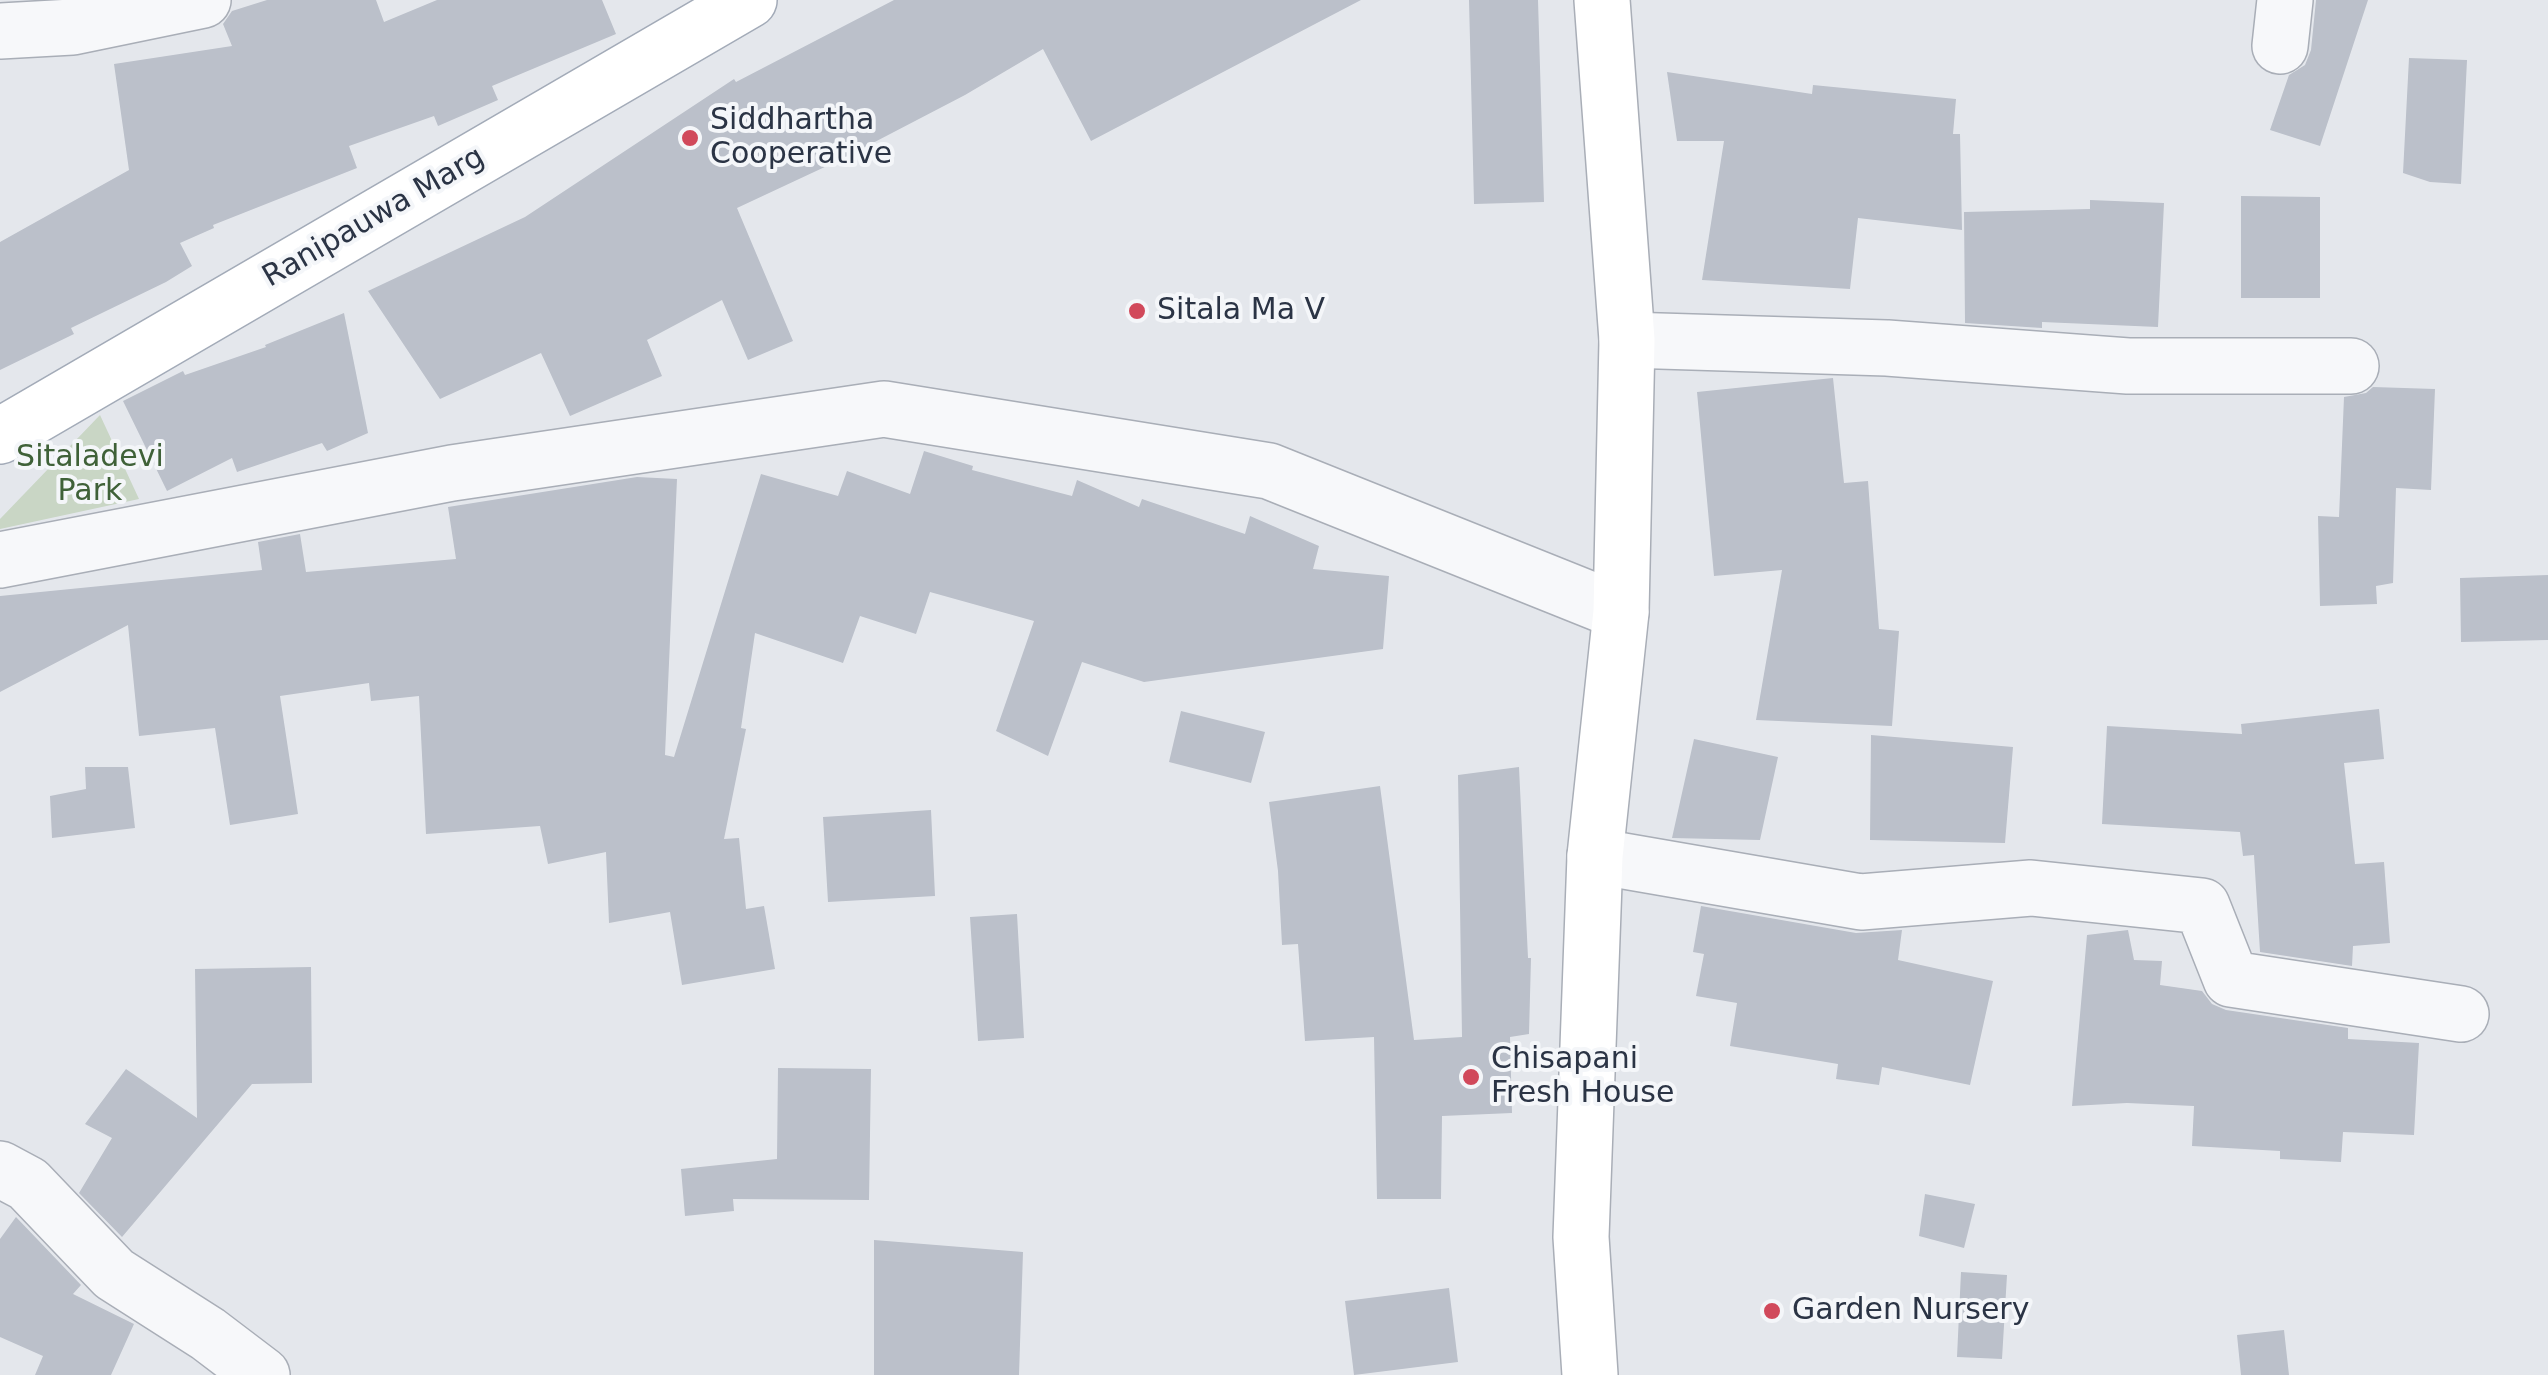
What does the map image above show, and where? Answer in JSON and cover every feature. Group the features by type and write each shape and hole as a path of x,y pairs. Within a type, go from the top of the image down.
{"main road":[{"name":"Ranipauwa Marg","path":"0,436 748,0"},
{"path":"1590,1375 1581,1237 1596,856 1621,612 1627,340 1602,0"}],"street":[{"path":"0,30 72,28 204,0"},
{"path":"1627,340 1887,348 2128,366 2351,366"},
{"path":"0,560 452,473 884,409 1268,472 1621,612"},
{"path":"1596,856 1861,902 2032,888 2202,906 2231,979 2461,1014"},
{"path":"0,1169 28,1184 114,1274 208,1334 262,1375"}],"green space":[{"name":"Sitaladevi Park","path":"100,415 139,499 0,529 0,519"}],"building":[{"path":"267,0 376,0 384,22 437,0 602,0 616,34 492,86 498,100 438,126 434,116 349,146 357,168 213,225 214,228 180,243 192,266 71,328 74,334 0,370 0,242 129,170 114,64 232,46 223,24 232,11"},
{"path":"894,0 1361,0 1091,141 1043,49 844,158 737,208 793,341 748,360 722,300 647,340 662,376 570,416 541,353 440,399 368,291 525,217 734,79 736,82"},
{"path":"1469,0 1538,0 1544,202 1474,204"},
{"path":"2316,0 2368,0 2320,146 2270,130 2289,75 2305,65 2311,50"},
{"path":"2409,58 2467,60 2461,184 2430,182 2403,173"},
{"path":"1667,72 1812,94 1813,85 1956,99 1953,134 1960,134 1962,230 1858,218 1850,289 1702,280 1724,141 1677,141"},
{"path":"2241,196 2320,197 2320,298 2241,298"},
{"path":"2090,200 2164,203 2158,327 2042,322 2042,328 1965,323 1964,212 2090,209"},
{"path":"344,313 368,433 327,451 322,443 237,472 232,458 167,491 123,401 183,371 185,375 266,347"},
{"path":"1833,378 1844,483 1868,481 1879,629 1899,631 1892,726 1756,720 1782,570 1714,576 1697,392"},
{"path":"2373,387 2435,389 2431,490 2396,488 2393,583 2376,586 2377,604 2320,606 2318,516 2339,517 2344,397 2366,393"},
{"path":"924,451 973,466 972,470 1072,496 1077,480 1139,507 1142,499 1245,534 1250,516 1319,546 1313,569 1389,576 1383,649 1144,682 1082,662 1048,756 996,731 1034,621 930,592 916,634 860,616 843,663 755,633 741,728 746,729 724,839 739,838 746,909 764,906 775,969 682,985 670,912 609,923 606,852 548,864 540,826 426,834 419,696 371,701 369,683 280,696 298,814 230,825 215,728 139,736 128,625 0,692 0,596 262,570 258,542 300,534 306,572 456,559 448,507 637,477 677,479 665,755 674,757 761,474 838,496 847,471 910,494"},
{"path":"2548,575 2548,640 2461,642 2460,578"},
{"path":"2379,709 2384,759 2344,763 2355,864 2384,862 2390,943 2353,946 2352,966 2260,952 2254,855 2243,856 2240,832 2102,824 2107,726 2242,734 2241,724"},
{"path":"1181,711 1265,732 1251,783 1169,762"},
{"path":"1871,735 2013,747 2005,843 1870,840"},
{"path":"1694,739 1778,757 1760,840 1672,838"},
{"path":"85,767 128,767 135,828 52,838 50,796 86,789"},
{"path":"1519,767 1531,958 1529,1034 1510,1037 1512,1113 1442,1116 1441,1199 1377,1199 1374,1037 1305,1041 1298,944 1282,945 1269,802 1380,786 1414,1040 1462,1037 1458,775"},
{"path":"931,810 935,896 828,902 823,817"},
{"path":"1701,906 1856,933 1902,930 1898,960 1993,981 1970,1085 1882,1067 1879,1085 1836,1079 1838,1064 1730,1046 1737,1003 1696,996 1704,954 1693,952"},
{"path":"1017,914 1024,1038 978,1041 970,917"},
{"path":"2128,930 2134,960 2162,961 2160,985 2202,991 2212,1004 2226,1010 2348,1028 2348,1039 2419,1043 2414,1135 2343,1132 2341,1162 2280,1159 2280,1151 2192,1146 2194,1106 2072,1106 2087,935"},
{"path":"311,967 312,1083 252,1084 122,1237 79,1193 112,1138 85,1124 126,1069 197,1118 195,969"},
{"path":"778,1068 871,1069 869,1200 733,1199 734,1211 685,1216 681,1169 777,1159"},
{"path":"1925,1194 1975,1204 1964,1248 1919,1236"},
{"path":"16,1217 81,1285 73,1294 134,1324 111,1375 35,1375 43,1356 0,1337 0,1239"},
{"path":"874,1240 1023,1252 1019,1375 874,1375"},
{"path":"1961,1272 2007,1275 2002,1359 1957,1357"},
{"path":"1449,1288 1458,1362 1354,1375 1345,1301"},
{"path":"2284,1330 2289,1375 2241,1375 2237,1335"}],"place":[{"name":"Siddhartha Cooperative","path":"690,138"},
{"name":"Sitala Ma V","path":"1137,311"},
{"name":"Chisapani Fresh House","path":"1471,1077"},
{"name":"Garden Nursery","path":"1772,1311"}]}
